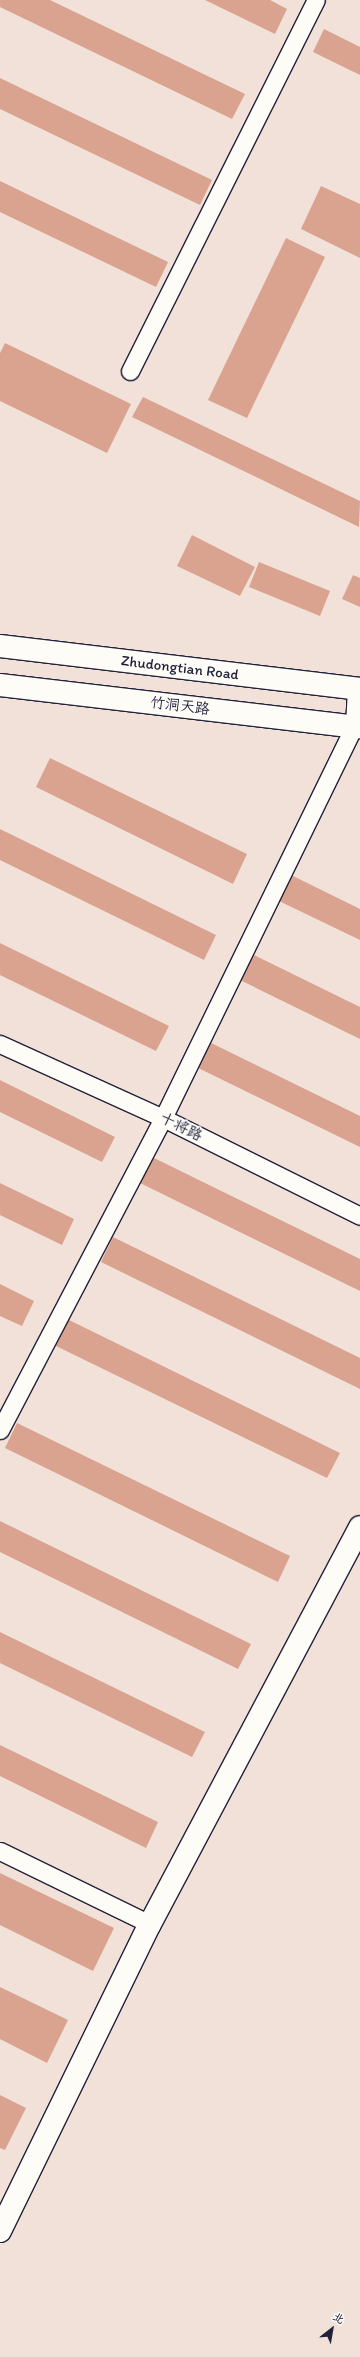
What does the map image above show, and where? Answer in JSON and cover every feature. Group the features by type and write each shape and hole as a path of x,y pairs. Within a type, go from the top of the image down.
{"street":[{"name":"Zhudongtian Road","path":"1,649 358,689"},
{"name":"竹洞天路","path":"0,685 357,727"},
{"path":"0,2231 150,1924 360,1527"}],"lane":[{"path":"130,371 316,0"},
{"path":"0,1430 163,1118 357,727 358,689"},
{"name":"十将路","path":"0,1044 163,1118 360,1216"},
{"path":"0,1851 150,1924"}],"building":[{"path":"0,0 50,0 245,94 232,119 0,7"},
{"path":"205,0 270,0 287,9 275,34"},
{"path":"324,29 360,47 360,75 313,52"},
{"path":"0,78 212,180 200,205 0,109"},
{"path":"0,181 168,262 156,287 0,212"},
{"path":"321,186 360,204 360,258 301,229"},
{"path":"286,238 325,257 247,418 208,400"},
{"path":"5,343 131,404 107,453 0,401 0,353"},
{"path":"143,397 360,501 359,527 132,417"},
{"path":"192,535 255,567 240,596 177,566"},
{"path":"259,562 330,591 320,616 249,587"},
{"path":"353,575 360,578 360,607 342,599"},
{"path":"50,758 247,854 233,884 36,787"},
{"path":"0,829 216,935 204,960 0,860"},
{"path":"291,875 360,909 360,940 279,901"},
{"path":"0,943 169,1026 156,1051 0,975"},
{"path":"252,954 360,1007 360,1039 240,980"},
{"path":"201,1038 360,1116 360,1147 188,1063"},
{"path":"0,1080 115,1137 102,1162 0,1112"},
{"path":"150,1156 360,1259 360,1291 138,1182"},
{"path":"0,1183 74,1219 62,1245 0,1215"},
{"path":"113,1237 360,1358 360,1389 101,1262"},
{"path":"0,1284 34,1301 22,1326 0,1316"},
{"path":"67,1319 340,1453 327,1478 54,1345"},
{"path":"17,1423 290,1556 278,1582 5,1448"},
{"path":"0,1521 251,1644 238,1669 0,1552"},
{"path":"0,1632 205,1732 192,1757 0,1663"},
{"path":"0,1745 158,1822 146,1848 0,1776"},
{"path":"0,1873 114,1928 93,1971 0,1925"},
{"path":"0,1987 68,2020 47,2063 0,2039"},
{"path":"0,2095 26,2108 5,2150 0,2148"}]}
